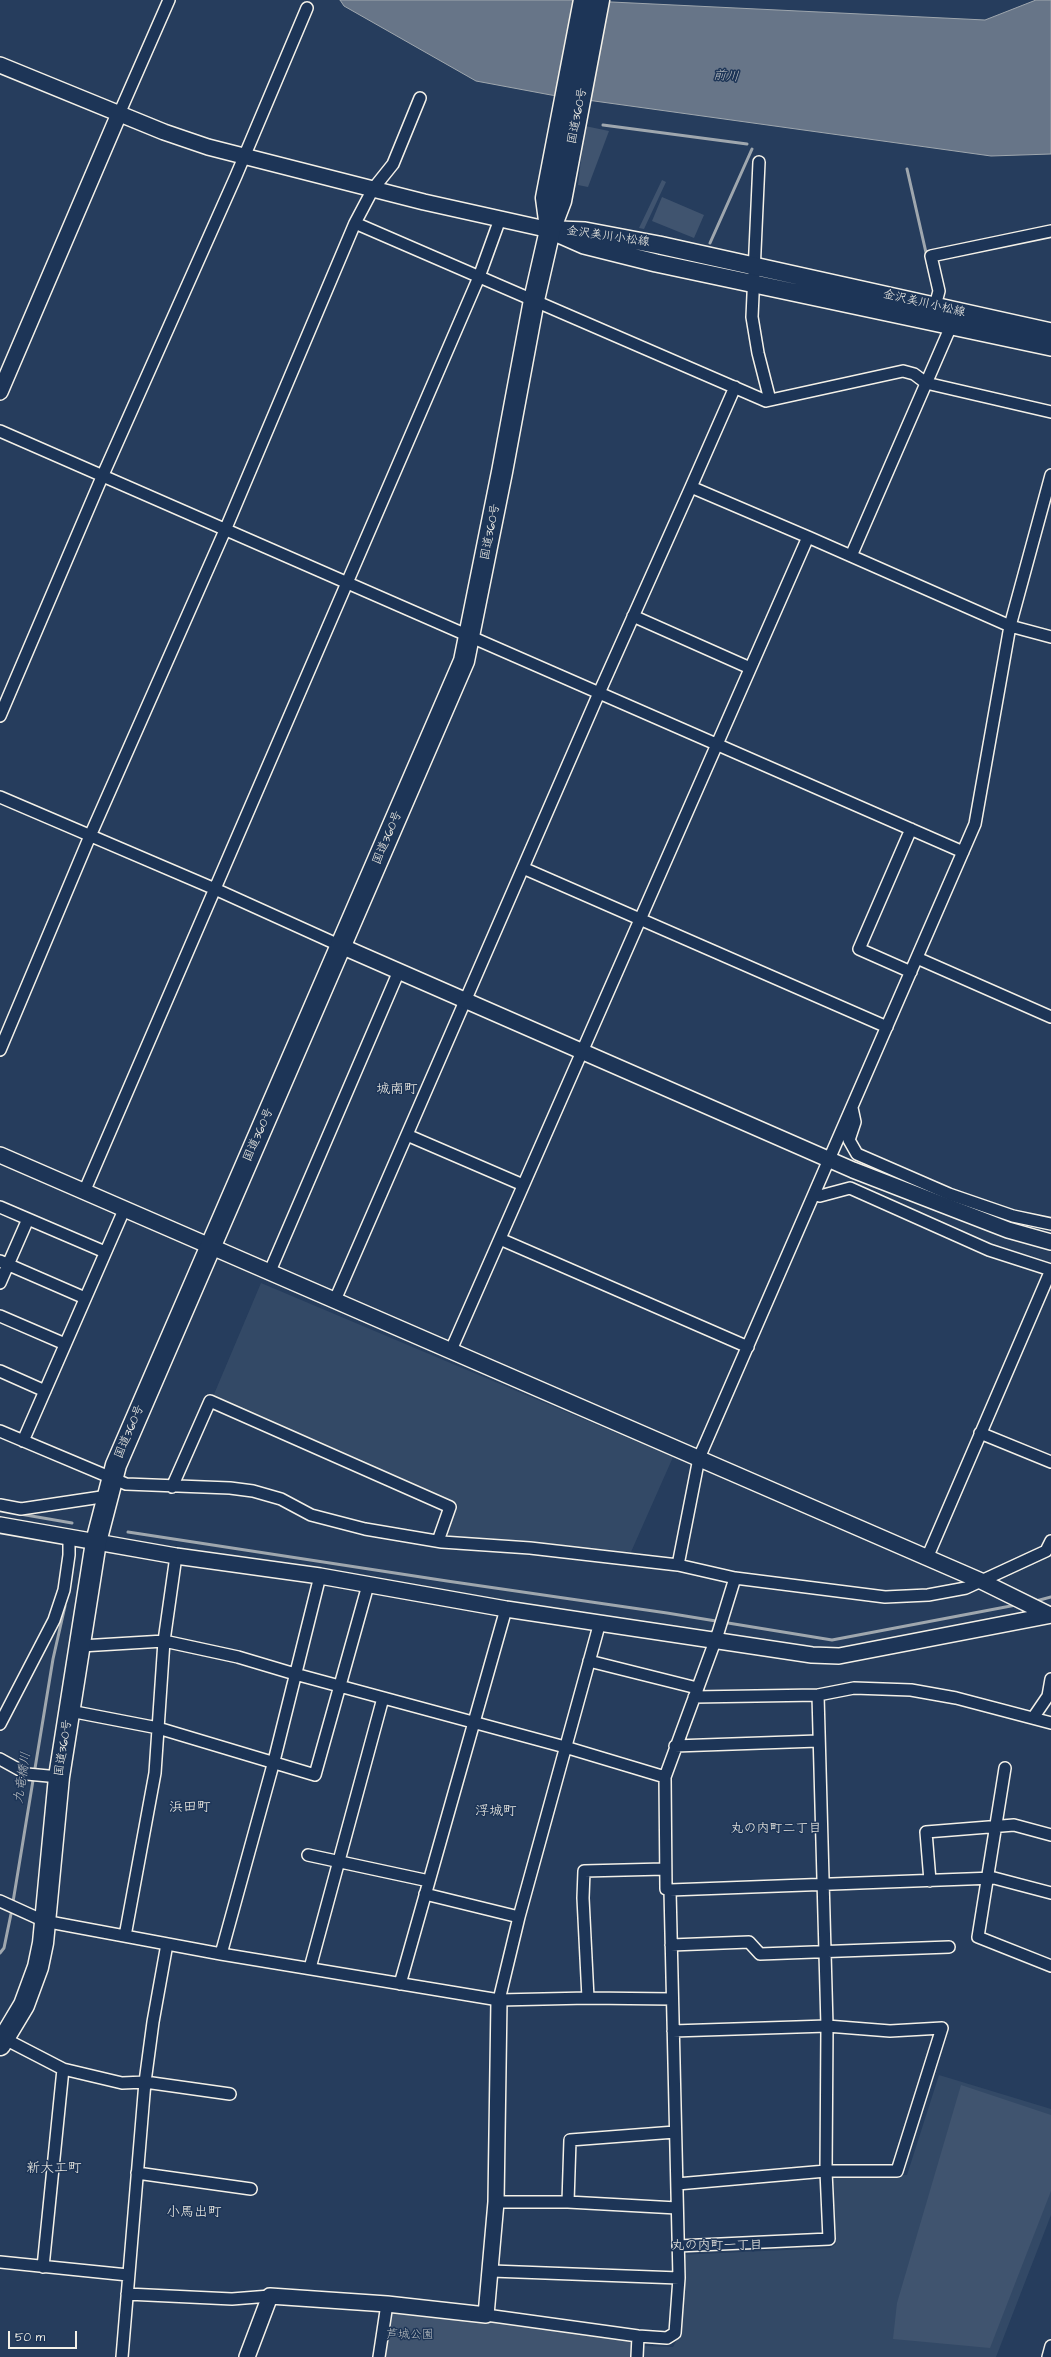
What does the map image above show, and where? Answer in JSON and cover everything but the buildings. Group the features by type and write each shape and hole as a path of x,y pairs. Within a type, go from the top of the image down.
{"highway":[{"name":"国道360号","path":"2,2042 24,2005 35,1980 43,1943 50,1776 70,1711 96,1542 120,1452 464,661 470,637 534,300 550,230 561,201 567,134 584,0"},
{"name":"国道360号","path":"567,134 599,0"}],"main road":[{"name":"金沢美川小松線","path":"550,230 585,232 755,266 1051,332"},
{"name":"金沢美川小松線","path":"550,230 584,245 753,284 1051,347"}],"street":[{"path":"0,392 169,0"},
{"path":"0,716 102,477 244,157 307,8"},
{"path":"0,64 164,132 244,157 550,230"},
{"path":"0,1050 90,836 226,528 355,222 373,189 393,164 420,98"},
{"path":"759,162 752,316 758,353 770,400"},
{"path":"84,1192 346,582 479,277 500,219"},
{"path":"355,222 766,401 903,371 914,374 926,383 1051,412"},
{"path":"935,306 939,291 931,256 1051,231"},
{"path":"851,556 951,326"},
{"path":"336,1300 599,693 735,388"},
{"path":"0,431 102,477 226,528 470,637 963,852"},
{"path":"678,1565 699,1458 975,824 1010,626 1051,475"},
{"path":"691,487 1010,626 1051,637"},
{"path":"451,1350 808,537"},
{"path":"633,616 750,668"},
{"path":"0,797 215,889 341,946 830,1158 853,1170 1008,1230 1051,1242"},
{"path":"910,829 859,949 911,972"},
{"path":"523,868 887,1027"},
{"path":"917,958 1051,1017"},
{"path":"270,1271 399,971"},
{"path":"852,1108 855,1122 849,1140 857,1154 949,1194 1013,1216 1051,1224"},
{"path":"407,1135 523,1185"},
{"path":"0,1155 124,1210 270,1271 987,1584 1046,1613"},
{"path":"814,1194 820,1196 850,1188 989,1250 1051,1270 927,1558"},
{"path":"0,1207 105,1252"},
{"path":"23,1441 124,1210"},
{"path":"0,1283 4,1262 28,1219"},
{"path":"500,1239 748,1347"},
{"path":"4,1262 85,1298"},
{"path":"0,1316 65,1344"},
{"path":"0,1371 44,1391"},
{"path":"172,1487 210,1401 450,1507 438,1541"},
{"path":"0,1431 23,1441 110,1487"},
{"path":"980,1433 1051,1462"},
{"path":"0,1505 21,1509 126,1484 253,1491 281,1499 318,1516 366,1529 438,1541 530,1548 678,1565 735,1578 885,1597 928,1595 987,1584 1046,1551 1051,1541"},
{"path":"0,1525 176,1556 320,1576 506,1609 717,1637 812,1655 839,1656 1046,1613"},
{"path":"0,1724 54,1620 64,1590 70,1537"},
{"path":"126,1936 151,1803 164,1641 176,1556"},
{"path":"221,1954 274,1763 320,1576"},
{"path":"735,1578 717,1637 664,1777 664,1869 666,1889 822,1885 987,1878 1051,1893"},
{"path":"70,1711 158,1728 315,1775 341,1687 368,1584"},
{"path":"400,1984 506,1609"},
{"path":"486,2315 492,2271 496,2202 499,2000 519,1917 600,1622"},
{"path":"81,1646 164,1641 238,1657 341,1687 566,1747 664,1777"},
{"path":"589,1661 696,1692 818,1695 854,1688 911,1690 956,1698 1051,1724"},
{"path":"1033,1718 1048,1696 1051,1679"},
{"path":"678,2246 829,2239 826,2171 827,2026 818,1741 818,1695"},
{"path":"310,1968 382,1698"},
{"path":"675,1746 818,1741"},
{"path":"0,1759 27,1774 50,1776"},
{"path":"1005,1768 978,1937 1051,1966"},
{"path":"930,1880 926,1832 1014,1825 1051,1835"},
{"path":"308,1854 429,1882"},
{"path":"588,1998 583,1898 584,1871 664,1869"},
{"path":"127,2294 232,2299 270,2296 387,2304 486,2315 638,2336 667,2338 674,2333 679,2278 670,1890"},
{"path":"425,1894 519,1917"},
{"path":"3,1902 44,1921 221,1954 499,2000 588,1998 672,1999"},
{"path":"671,1945 750,1942 760,1954 949,1947"},
{"path":"122,2357 145,2082 153,2022 167,1944"},
{"path":"673,2031 827,2026 890,2031 942,2028 897,2171 826,2171 677,2184"},
{"path":"2,2042 63,2069 122,2083 145,2082 230,2094"},
{"path":"43,2267 63,2069"},
{"path":"568,2202 570,2140 676,2132"},
{"path":"137,2173 250,2189"},
{"path":"496,2202 568,2202 677,2208"},
{"path":"0,2262 128,2274"},
{"path":"492,2271 679,2278"},
{"path":"247,2357 270,2296"},
{"path":"379,2357 387,2304"},
{"path":"637,2357 638,2336"},
{"path":"1048,2357 1051,2346"}],"shaded area":[{"path":"261,1283 673,1457 631,1552 450,1538 446,1531 458,1505 212,1399"},
{"path":"939,2075 1051,2109 1051,2215 996,2357 643,2357 644,2346 673,2347 679,2336 676,2255 830,2248 836,2244 833,2177 907,2175"}],"green space":[{"path":"585,126 609,131 588,187 578,185"},
{"path":"662,180 666,182 644,229 639,228"},
{"path":"662,197 704,215 694,238 652,221"},
{"path":"961,2085 1051,2115 1051,2191 990,2348 893,2339 897,2303"},
{"name":"芦城公園","path":"392,2311 632,2338 631,2357 384,2357"}],"water":[{"name":"前川","path":"340,0 570,0 985,20 1036,0 1051,0 1051,154 991,156 551,95 476,81 344,6"}],"waterway":[{"path":"603,125 747,144"},
{"path":"710,243 752,149"},
{"path":"907,169 927,257"},
{"path":"20,1514 72,1523"},
{"path":"128,1532 667,1613 832,1640 1016,1605"},
{"path":"1036,1601 1051,1597"},
{"name":"九竜橋川","path":"0,1953 4,1948 11,1914 53,1659 65,1606"}],"district":[{"name":"城南町","path":"397,1090"},
{"name":"浜田町","path":"190,1808"},
{"name":"浮城町","path":"496,1812"},
{"name":"丸の内町二丁目","path":"776,1829"},
{"name":"新大工町","path":"54,2169"},
{"name":"小馬出町","path":"194,2213"},
{"name":"丸の内町一丁目","path":"717,2246"}]}
